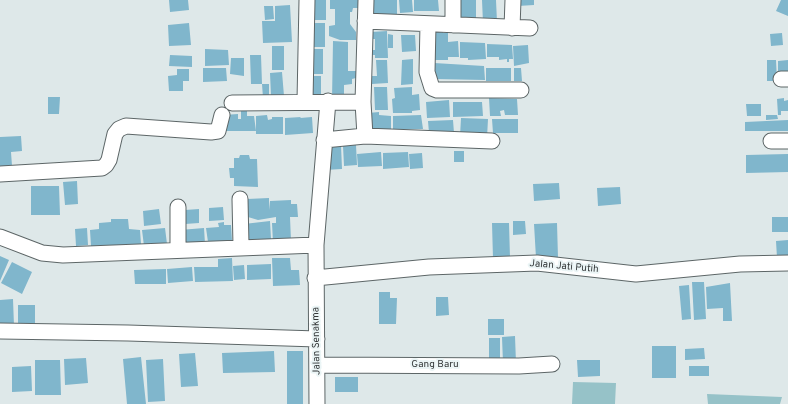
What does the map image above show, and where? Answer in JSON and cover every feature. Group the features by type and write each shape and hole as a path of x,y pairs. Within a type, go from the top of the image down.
{"street":[{"path":"305,101 307,0"},
{"path":"365,136 363,102 366,0"},
{"path":"452,25 453,0"},
{"path":"512,28 513,0"},
{"path":"365,21 530,28"},
{"path":"428,24 427,72 432,88 438,90 521,90"},
{"path":"232,103 305,101 363,102"},
{"name":"Jalan Senakma","path":"317,404 318,365 315,278 316,244 328,101"},
{"path":"0,174 102,168 109,160 115,134 119,129 126,126 211,132 218,131 222,115"},
{"path":"324,140 365,136 492,141"},
{"path":"771,141 788,141"},
{"path":"240,199 241,246"},
{"path":"178,207 178,249"},
{"path":"0,237 42,253 63,255 241,246 316,244"},
{"name":"Jalan Jati Putih","path":"315,278 429,267 537,263 636,274 740,264 788,264"},
{"path":"0,331 128,332 317,339"},
{"name":"Gang Baru","path":"318,365 519,366 552,364"}],"shaded area":[{"path":"573,382 616,383 615,404 572,404"},
{"path":"707,394 782,397 780,404 708,404"}],"building":[{"path":"169,0 188,0 189,10 170,12"},
{"path":"312,0 326,0 326,20 312,20"},
{"path":"330,0 360,0 360,8 353,8 352,12 350,12 350,24 356,32 356,40 340,40 329,36 329,26 335,25 335,9 330,9"},
{"path":"374,0 397,0 397,15 369,16 369,8 374,7"},
{"path":"399,0 412,0 413,12 400,13"},
{"path":"414,0 438,0 439,11 414,11"},
{"path":"459,0 476,0 476,19 459,20"},
{"path":"482,0 496,0 497,22 483,23"},
{"path":"518,0 534,0 534,5 518,6"},
{"path":"781,0 788,0 788,16 776,11"},
{"path":"290,5 292,42 263,43 262,21 275,21 275,6"},
{"path":"264,6 273,6 274,19 265,20"},
{"path":"189,23 191,45 169,46 168,25"},
{"path":"311,23 325,23 325,47 311,47"},
{"path":"387,31 388,58 375,58 375,55 370,55 370,50 375,50 375,39 371,39 371,32"},
{"path":"435,31 443,31 443,33 448,33 448,42 458,41 459,57 448,57 448,60 433,60"},
{"path":"782,33 783,45 771,46 770,34"},
{"path":"388,34 393,35 393,48 388,48"},
{"path":"401,35 415,35 416,51 402,52"},
{"path":"333,41 348,42 348,71 356,71 356,78 352,79 352,84 344,85 344,100 332,100"},
{"path":"460,42 485,43 486,59 468,60 468,58 460,58"},
{"path":"487,44 512,45 513,59 509,59 509,62 507,62 507,59 499,60 499,57 487,57"},
{"path":"528,45 529,63 514,66 513,46"},
{"path":"272,46 284,46 284,70 272,70"},
{"path":"205,49 228,50 229,65 205,66"},
{"path":"310,49 323,49 323,74 310,74"},
{"path":"170,55 192,56 192,67 169,66"},
{"path":"250,55 261,55 262,84 251,84"},
{"path":"231,58 244,58 244,76 230,74"},
{"path":"413,59 413,84 401,85 402,60"},
{"path":"376,60 387,60 388,83 372,84 372,76 377,76"},
{"path":"767,60 776,60 777,81 767,81"},
{"path":"788,60 788,75 778,75 778,61"},
{"path":"434,63 484,66 485,80 434,79"},
{"path":"203,68 226,68 227,81 203,82"},
{"path":"486,68 511,68 511,81 486,81"},
{"path":"514,68 521,68 522,81 514,81"},
{"path":"177,69 189,69 189,81 183,81 183,91 169,91 168,76 177,75"},
{"path":"282,72 284,96 271,96 270,73"},
{"path":"307,76 321,76 321,101 307,101"},
{"path":"262,84 269,84 269,98 263,98"},
{"path":"374,87 387,87 388,110 375,110"},
{"path":"412,87 412,95 419,94 420,110 412,111 412,113 393,113 392,99 395,98 394,88"},
{"path":"48,97 60,97 59,114 48,114"},
{"path":"489,98 517,99 518,115 505,115 504,110 500,111 501,116 490,116"},
{"path":"784,98 784,101 788,100 788,111 781,111 781,115 778,115 777,99"},
{"path":"449,100 450,117 427,118 426,102"},
{"path":"453,102 482,102 483,116 453,117"},
{"path":"746,104 761,104 761,116 747,116"},
{"path":"247,108 247,116 254,116 256,131 225,131 224,115 238,114 238,119 241,119 241,109"},
{"path":"379,112 379,115 391,116 391,129 368,130 368,113"},
{"path":"267,115 268,120 272,119 272,117 283,117 283,134 256,134 256,116"},
{"path":"421,115 423,129 393,129 393,116"},
{"path":"766,115 777,115 778,119 766,120"},
{"path":"301,117 300,118 312,117 313,133 285,135 285,118"},
{"path":"461,118 488,119 487,138 460,136"},
{"path":"492,119 518,119 518,133 493,133"},
{"path":"453,120 454,133 429,133 428,121"},
{"path":"788,120 788,131 745,131 745,122"},
{"path":"21,136 22,151 11,152 12,166 0,167 0,137"},
{"path":"324,145 341,145 342,169 325,170"},
{"path":"356,145 357,165 344,166 343,146"},
{"path":"454,151 464,151 464,162 454,162"},
{"path":"381,152 382,166 358,167 357,154"},
{"path":"408,152 409,167 383,169 383,153"},
{"path":"422,153 423,168 410,169 409,154"},
{"path":"788,154 788,172 746,173 746,155"},
{"path":"240,155 249,155 250,159 257,159 258,187 234,186 234,178 230,178 229,168 234,168 234,158 239,158"},
{"path":"77,181 78,204 65,205 63,182"},
{"path":"559,183 560,199 534,201 533,184"},
{"path":"31,186 59,186 60,215 31,215"},
{"path":"620,187 621,204 598,206 597,188"},
{"path":"269,198 269,210 270,201 291,200 291,204 297,204 298,217 290,217 291,241 273,243 272,223 276,223 276,217 258,220 248,217 247,199"},
{"path":"223,207 224,220 209,221 209,208"},
{"path":"159,209 161,224 144,226 143,211"},
{"path":"199,209 199,223 185,224 185,210"},
{"path":"772,217 788,217 788,232 772,232"},
{"path":"111,219 128,219 129,229 140,230 141,244 91,246 90,230 99,229 99,223 111,222"},
{"path":"270,221 271,239 245,241 244,224"},
{"path":"513,221 525,221 526,234 513,235"},
{"path":"224,222 224,225 231,225 232,241 208,242 206,228 219,227 218,223"},
{"path":"492,223 509,223 510,258 493,259"},
{"path":"557,223 558,258 536,258 534,224"},
{"path":"87,228 88,245 76,246 75,229"},
{"path":"165,228 167,244 144,246 142,230"},
{"path":"204,228 205,244 181,246 180,230"},
{"path":"788,240 788,258 777,258 776,241"},
{"path":"0,256 9,260 0,281"},
{"path":"232,258 233,281 195,282 194,267 218,267 218,259"},
{"path":"272,258 290,258 291,270 299,270 300,285 273,286"},
{"path":"12,262 32,272 22,294 1,283"},
{"path":"271,264 271,279 247,280 247,265"},
{"path":"244,265 245,279 234,280 233,266"},
{"path":"192,267 193,281 168,283 167,269"},
{"path":"166,269 166,284 135,284 134,270"},
{"path":"692,282 704,282 706,319 694,320"},
{"path":"730,283 732,321 723,321 723,308 707,309 706,287"},
{"path":"689,285 691,319 682,320 679,286"},
{"path":"379,292 390,292 390,298 397,298 396,324 379,324"},
{"path":"436,297 448,297 449,315 436,316"},
{"path":"13,299 14,326 0,327 0,300"},
{"path":"18,305 35,305 35,326 18,326"},
{"path":"488,319 504,319 504,335 488,335"},
{"path":"515,336 516,363 503,363 502,337"},
{"path":"489,338 500,338 500,358 489,359"},
{"path":"652,346 676,346 676,378 652,378"},
{"path":"704,348 705,359 685,360 685,349"},
{"path":"274,351 275,372 223,373 222,353"},
{"path":"287,351 303,351 303,404 287,404"},
{"path":"195,353 198,386 181,387 179,354"},
{"path":"141,357 146,404 127,404 123,359"},
{"path":"86,358 88,383 65,385 64,359"},
{"path":"163,359 165,401 148,402 146,360"},
{"path":"35,360 60,360 61,395 35,395"},
{"path":"577,360 600,360 600,376 578,377"},
{"path":"31,366 32,391 12,392 12,367"},
{"path":"689,366 709,366 709,376 689,376"},
{"path":"335,377 358,377 358,392 335,392"}]}
